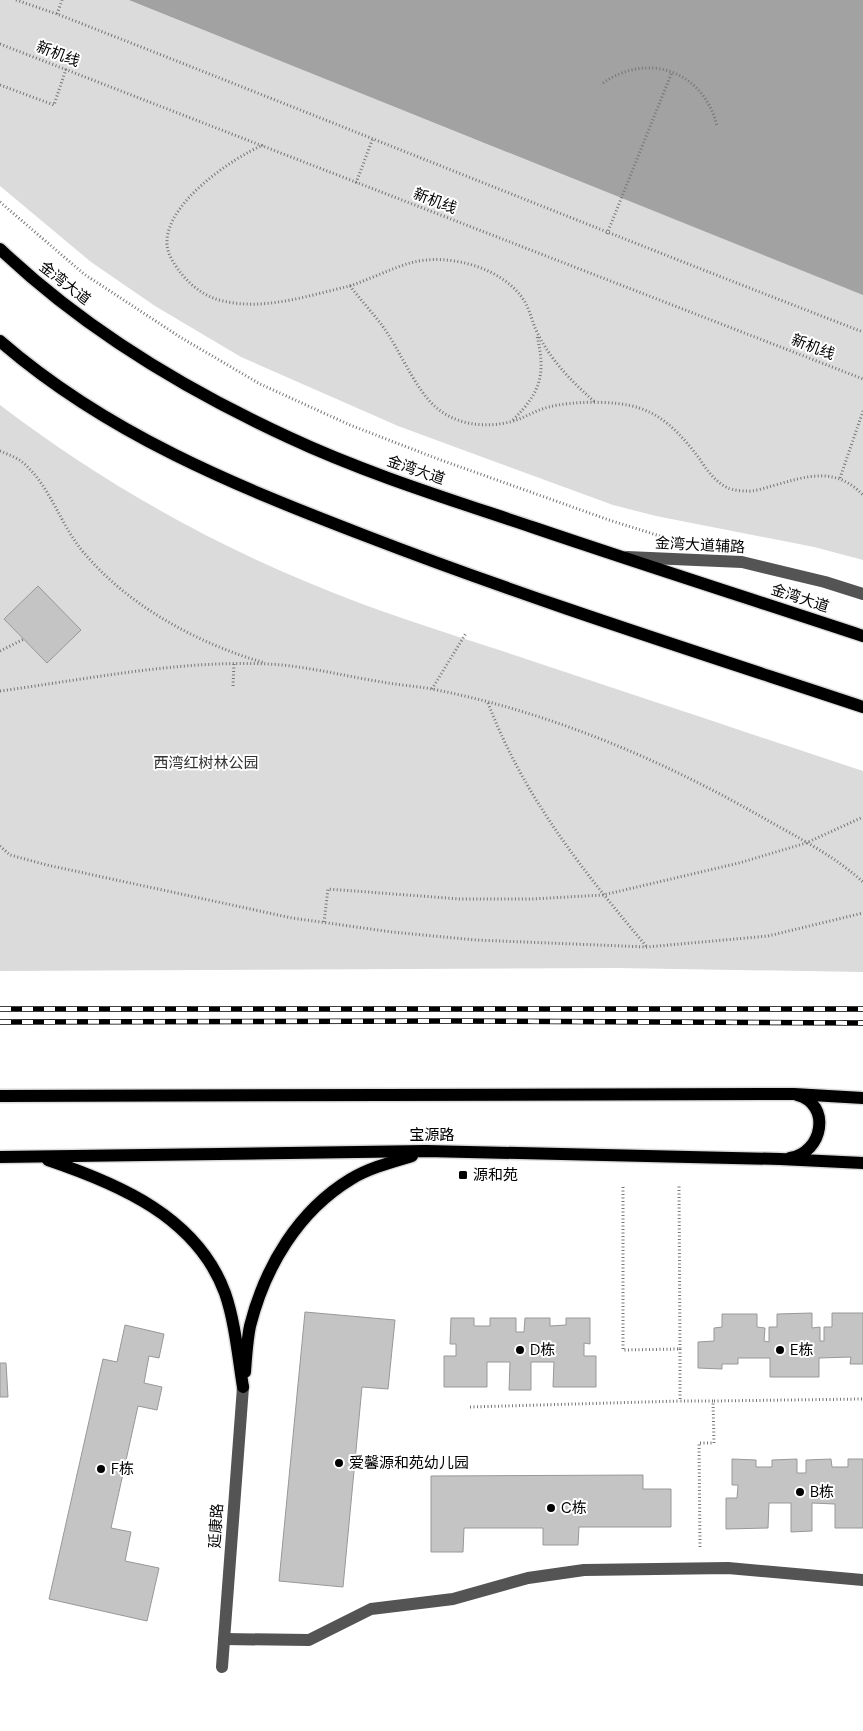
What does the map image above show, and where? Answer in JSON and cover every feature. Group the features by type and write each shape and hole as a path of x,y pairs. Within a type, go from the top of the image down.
{"main road":[{"name":"金湾大道","path":"0,249 56,298 124,346 212,399 280,433 378,474 863,636"},
{"path":"0,341 65,391 116,424 192,465 256,494 465,575 863,707"},
{"path":"780,1159 793,1158 812,1147 821,1126 819,1114 813,1105 804,1097 794,1094"},
{"path":"0,1096 794,1094 863,1098"},
{"path":"243,1387 250,1328 264,1282 285,1244 302,1220 352,1178 426,1151"},
{"name":"宝源路","path":"0,1157 426,1151 780,1159 863,1163"},
{"path":"38,1156 99,1177 138,1198 166,1217 199,1247 211,1265 225,1294 243,1387"}],"street":[{"name":"金湾大道辅路","path":"622,557 742,562 825,582 863,594"},
{"name":"延康路","path":"222,1667 243,1387"},
{"path":"224,1639 309,1640 371,1609 454,1599 528,1578 584,1570 728,1568 863,1580"}],"path":[{"path":"16,0 57,14 372,138 607,234 863,332"},
{"path":"57,14 62,0"},
{"name":"新机线","path":"0,44 863,379"},
{"path":"603,83 631,70 652,68 672,72 698,89 711,107 717,126"},
{"path":"0,85 54,105 66,69"},
{"path":"607,234 672,72"},
{"path":"356,183 372,138"},
{"path":"263,145 242,154 220,168 185,203 172,222 167,241 171,258 190,284 207,296 225,302 261,305 350,286 412,262 439,260 472,265 494,272 513,286 525,302 536,330 543,358 539,385 525,408 510,422"},
{"path":"0,202 84,274 180,337 260,384 350,425 608,520 671,540"},
{"path":"350,286 364,306 381,324 424,393 437,408 457,420 482,426 510,422 548,407 596,404 639,407 670,424 711,475 728,488 748,492 804,477 825,476 840,478 853,485 863,496"},
{"path":"536,330 558,365 574,384 596,404"},
{"path":"840,478 863,411"},
{"path":"0,451 19,460 36,476 84,554 108,578 136,601 176,625 232,654 270,664 432,689 528,713 585,732 726,795 806,843 854,874 863,882"},
{"path":"432,689 466,633"},
{"path":"0,651 24,639"},
{"path":"0,691 200,664 270,664"},
{"path":"233,686 234,664"},
{"path":"488,703 503,743 521,778 548,820 603,895 647,947"},
{"path":"324,922 328,888 460,899 532,899 603,895 738,863 806,843 863,817"},
{"path":"0,846 10,855 47,865 292,918 392,932 476,940 647,947 768,936 863,913"},
{"path":"679,1186 680,1401"},
{"path":"623,1187 623,1350 680,1349"},
{"path":"470,1407 680,1401 863,1399"},
{"path":"700,1547 699,1443 714,1443 713,1401"}],"green space":[{"path":"0,0 407,0 863,185 863,560 814,547 656,516 613,505 398,426 241,357 155,306 91,262 0,186"},
{"name":"西湾红树林公园","path":"0,405 35,431 109,480 186,525 307,582 395,616 863,771 863,972 617,968 0,971"}],"shaded area":[{"path":"129,0 863,0 863,295"}],"building":[{"path":"38,586 81,630 47,663 4,619"},
{"path":"305,1312 395,1320 388,1389 362,1387 343,1587 279,1581"},
{"name":"E栋","path":"812,1313 812,1328 820,1327 820,1341 824,1341 824,1327 832,1327 832,1313 863,1313 863,1364 850,1364 851,1357 819,1358 819,1377 770,1377 770,1358 738,1358 738,1364 722,1364 722,1369 698,1368 698,1342 714,1341 714,1328 722,1327 722,1314 757,1314 757,1327 765,1328 764,1341 769,1342 769,1327 777,1327 777,1314"},
{"name":"D栋","path":"451,1318 474,1318 474,1326 490,1326 490,1318 516,1318 516,1332 524,1332 525,1318 550,1318 550,1326 566,1325 566,1318 590,1318 590,1344 584,1343 584,1356 596,1356 596,1387 553,1387 554,1362 531,1362 531,1390 509,1390 510,1362 487,1362 487,1387 444,1387 444,1356 456,1356 456,1344 450,1344"},
{"name":"F栋","path":"125,1325 164,1334 159,1358 149,1356 144,1383 162,1387 157,1410 138,1406 111,1528 131,1532 125,1561 159,1568 147,1621 49,1599 103,1359 117,1362"},
{"path":"0,1363 6,1363 8,1397 0,1397"},
{"name":"B栋","path":"732,1459 756,1460 756,1467 772,1467 772,1460 797,1459 797,1473 806,1473 806,1460 831,1459 832,1467 848,1467 848,1459 863,1459 863,1528 835,1528 835,1504 812,1503 812,1531 791,1532 791,1503 769,1503 768,1528 726,1529 726,1498 737,1498 738,1485 732,1485"},
{"name":"C栋","path":"643,1475 643,1489 671,1489 671,1527 579,1527 578,1545 543,1545 543,1528 464,1528 463,1552 431,1552 431,1476"}],"railway":[{"path":"0,1009 863,1009"},
{"path":"0,1022 454,1021 863,1023"}],"place":[{"name":"源和苑","path":"463,1175"},
{"name":"D栋","path":"520,1350"},
{"name":"E栋","path":"780,1350"},
{"name":"爱馨源和苑幼儿园","path":"339,1463"},
{"name":"F栋","path":"101,1469"},
{"name":"B栋","path":"800,1492"},
{"name":"C栋","path":"551,1508"}]}
